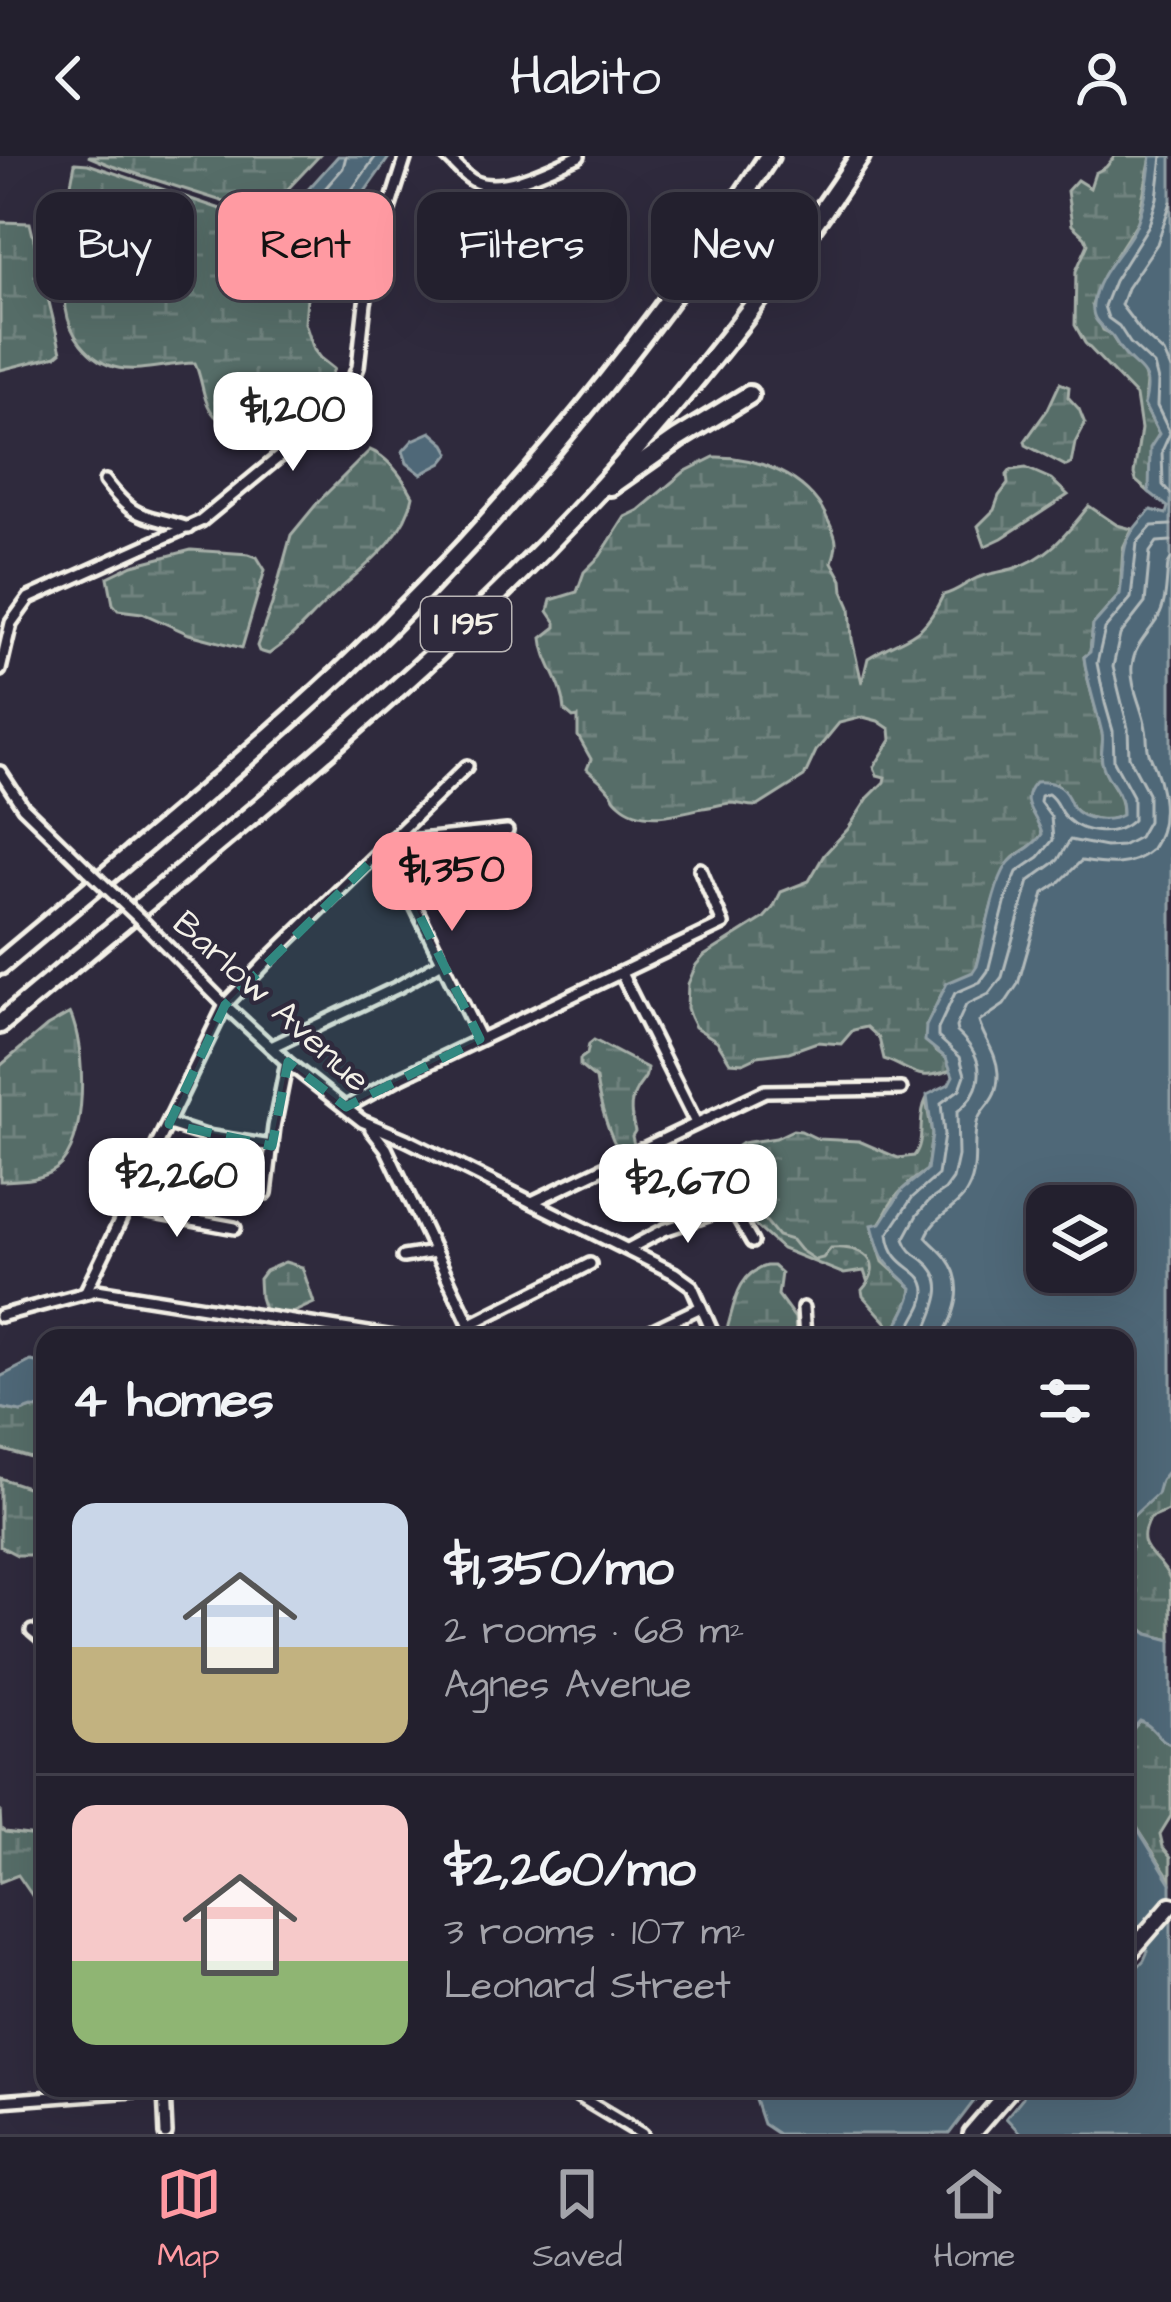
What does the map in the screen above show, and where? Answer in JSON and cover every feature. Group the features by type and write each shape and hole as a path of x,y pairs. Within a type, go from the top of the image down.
{"highway":[{"name":"I 195","path":"0,965 218,783 427,586 622,362 769,156"},
{"name":"I 195","path":"0,1024 350,730 458,632 580,508 718,350 860,156"},
{"path":"580,508 749,395"}],"main road":[{"path":"1134,1947 1171,1905"},
{"path":"971,2134 1003,2097"}],"street":[{"path":"0,670 11,623 28,598 201,521 350,392 374,260 406,156"},
{"path":"446,156 467,178 492,185 541,174 579,156"},
{"path":"105,482 132,511 188,528"},
{"path":"86,1291 225,1005 467,766"},
{"name":"Barlow Avenue","path":"0,772 23,807 225,1005 362,1121 685,1280 711,1329"},
{"path":"388,845 507,831"},
{"path":"388,845 480,1039"},
{"path":"346,1106 723,924 700,869"},
{"path":"271,1047 440,963"},
{"path":"621,973 696,1123"},
{"path":"266,1193 287,1062"},
{"path":"532,1202 770,1089 901,1089"},
{"path":"362,1121 386,1148 472,1329"},
{"path":"169,1124 206,1136 272,1146"},
{"path":"628,1249 664,1230 732,1207 752,1242"},
{"path":"126,1208 235,1228"},
{"path":"404,1256 435,1252"},
{"path":"470,1324 590,1264"},
{"path":"0,1316 86,1291 108,1290 345,1329"},
{"path":"656,1329 701,1307"},
{"path":"803,1308 804,1329"},
{"path":"32,1631 36,1634"},
{"path":"0,2102 65,2097"},
{"path":"166,2134 168,2097"},
{"path":"580,2097 642,2134"}],"highlighted area":[{"path":"386,847 480,1039 346,1107 288,1062 272,1146 169,1124 225,1005"}],"green space":[{"path":"88,156 319,156 285,192 218,192 218,200"},
{"path":"1115,156 1151,156 1138,221 1103,276 1092,305 1103,330 1143,370 1144,405 1159,434 1149,492 1134,474 1141,429 1136,396 1085,343 1075,325 1076,271 1088,244 1072,225 1067,191 1077,180 1090,188 1095,173"},
{"path":"75,163 170,192 68,192"},
{"path":"194,200 218,208 218,300 307,300 305,323 314,350 334,369 293,422 269,435 244,433 211,410 195,363 134,369 106,364 81,344 66,300 194,300"},
{"path":"0,222 30,223 36,248 36,300 49,300 61,352 0,370"},
{"path":"1060,383 1069,387 1068,397 1085,424 1071,464 1066,466 1025,441"},
{"path":"370,450 394,469 413,496 400,528 285,642 269,654 259,651 291,535"},
{"path":"714,457 747,460 779,471 817,502 835,536 832,562 850,607 862,683 868,658 920,629 943,595 1038,557 1089,506 1132,529 1123,548 1120,594 1093,625 1090,652 1084,657 1102,733 1102,762 1120,799 1122,816 1084,816 1057,784 1031,811 1042,834 1007,866 977,966 943,991 926,1026 934,1049 946,1058 951,1070 922,1075 884,1059 879,1038 867,1027 853,1030 841,1044 817,1042 743,1063 730,1062 717,1041 695,1027 687,1008 688,984 696,965 764,918 781,892 809,881 824,855 884,782 885,777 877,775 874,767 891,740 890,729 863,717 839,723 816,751 804,777 758,806 731,803 670,815 638,814 620,804 587,769 591,759 578,736 578,717 565,711 542,638 556,627 548,611 551,600 577,592 584,572 625,517 684,472"},
{"path":"1026,468 1051,479 1068,495 985,546 978,526 994,510 1011,470"},
{"path":"191,550 249,554 265,570 242,648 189,634 142,613 118,610 113,604 108,577 133,565"},
{"path":"70,1013 79,1048 81,1094 67,1157 50,1173 0,1181 0,1066"},
{"path":"594,1040 647,1068 632,1103 634,1145 627,1153 621,1154 612,1138 596,1079 580,1066"},
{"path":"926,1100 932,1134 927,1170 898,1194 873,1231 883,1262 912,1288 897,1329 887,1329 863,1296 872,1271 860,1252 831,1248 815,1260 792,1240 778,1236 765,1220 745,1215 735,1202 710,1201 705,1192 705,1182 725,1155 742,1143 793,1130 818,1139 859,1141 898,1158 914,1156"},
{"path":"735,1200 880,1228 870,1289 864,1271 844,1274 782,1249 739,1211"},
{"path":"285,1262 302,1267 314,1303 294,1312 265,1313 259,1279"},
{"path":"773,1266 781,1273 778,1295 795,1318 796,1329 727,1329 739,1291 756,1270"},
{"path":"0,1408 21,1412 36,1408 36,1459 0,1449"},
{"path":"1171,1468 1168,1511 1149,1519 1144,1538 1170,1579 1171,1640 1136,1625 1134,1515 1156,1494"},
{"path":"0,1478 36,1490 36,1555 17,1555 0,1546"},
{"path":"1140,1721 1171,1744 1171,1816 1160,1834 1171,1857 1171,1880 1134,1823 1134,1728"},
{"path":"0,1810 5,1832 36,1836 36,1898 18,1875 0,1882"}],"water":[{"path":"338,156 390,156 365,192 306,192"},
{"path":"1151,156 1171,156 1171,1468 1157,1494 1134,1515 1134,1329 897,1329 912,1288 886,1262 872,1225 881,1223 903,1189 927,1170 932,1134 927,1095 949,1084 953,1076 946,1058 925,1041 926,1026 947,983 977,966 1007,865 1042,834 1028,802 1030,789 1035,782 1051,783 1063,790 1073,808 1090,818 1122,815 1120,798 1102,762 1102,733 1084,657 1090,652 1093,625 1120,594 1132,531 1151,510 1166,514 1168,507 1149,492 1150,448 1159,434 1144,405 1146,377 1097,321 1093,309 1099,284 1138,221"},
{"path":"431,432 450,453 421,474 407,463 403,451"},
{"path":"36,1362 36,1408 21,1412 0,1408 0,1377"},
{"path":"1134,1587 1136,1625 1171,1640 1171,1744 1140,1721 1134,1728"},
{"path":"1134,1823 1171,1883 1171,2134 1021,2134 1006,2118 1023,2097 1134,2097 1134,1971 1148,1951 1134,1936"},
{"path":"754,2097 977,2097 949,2134 778,2134 763,2124"}]}
